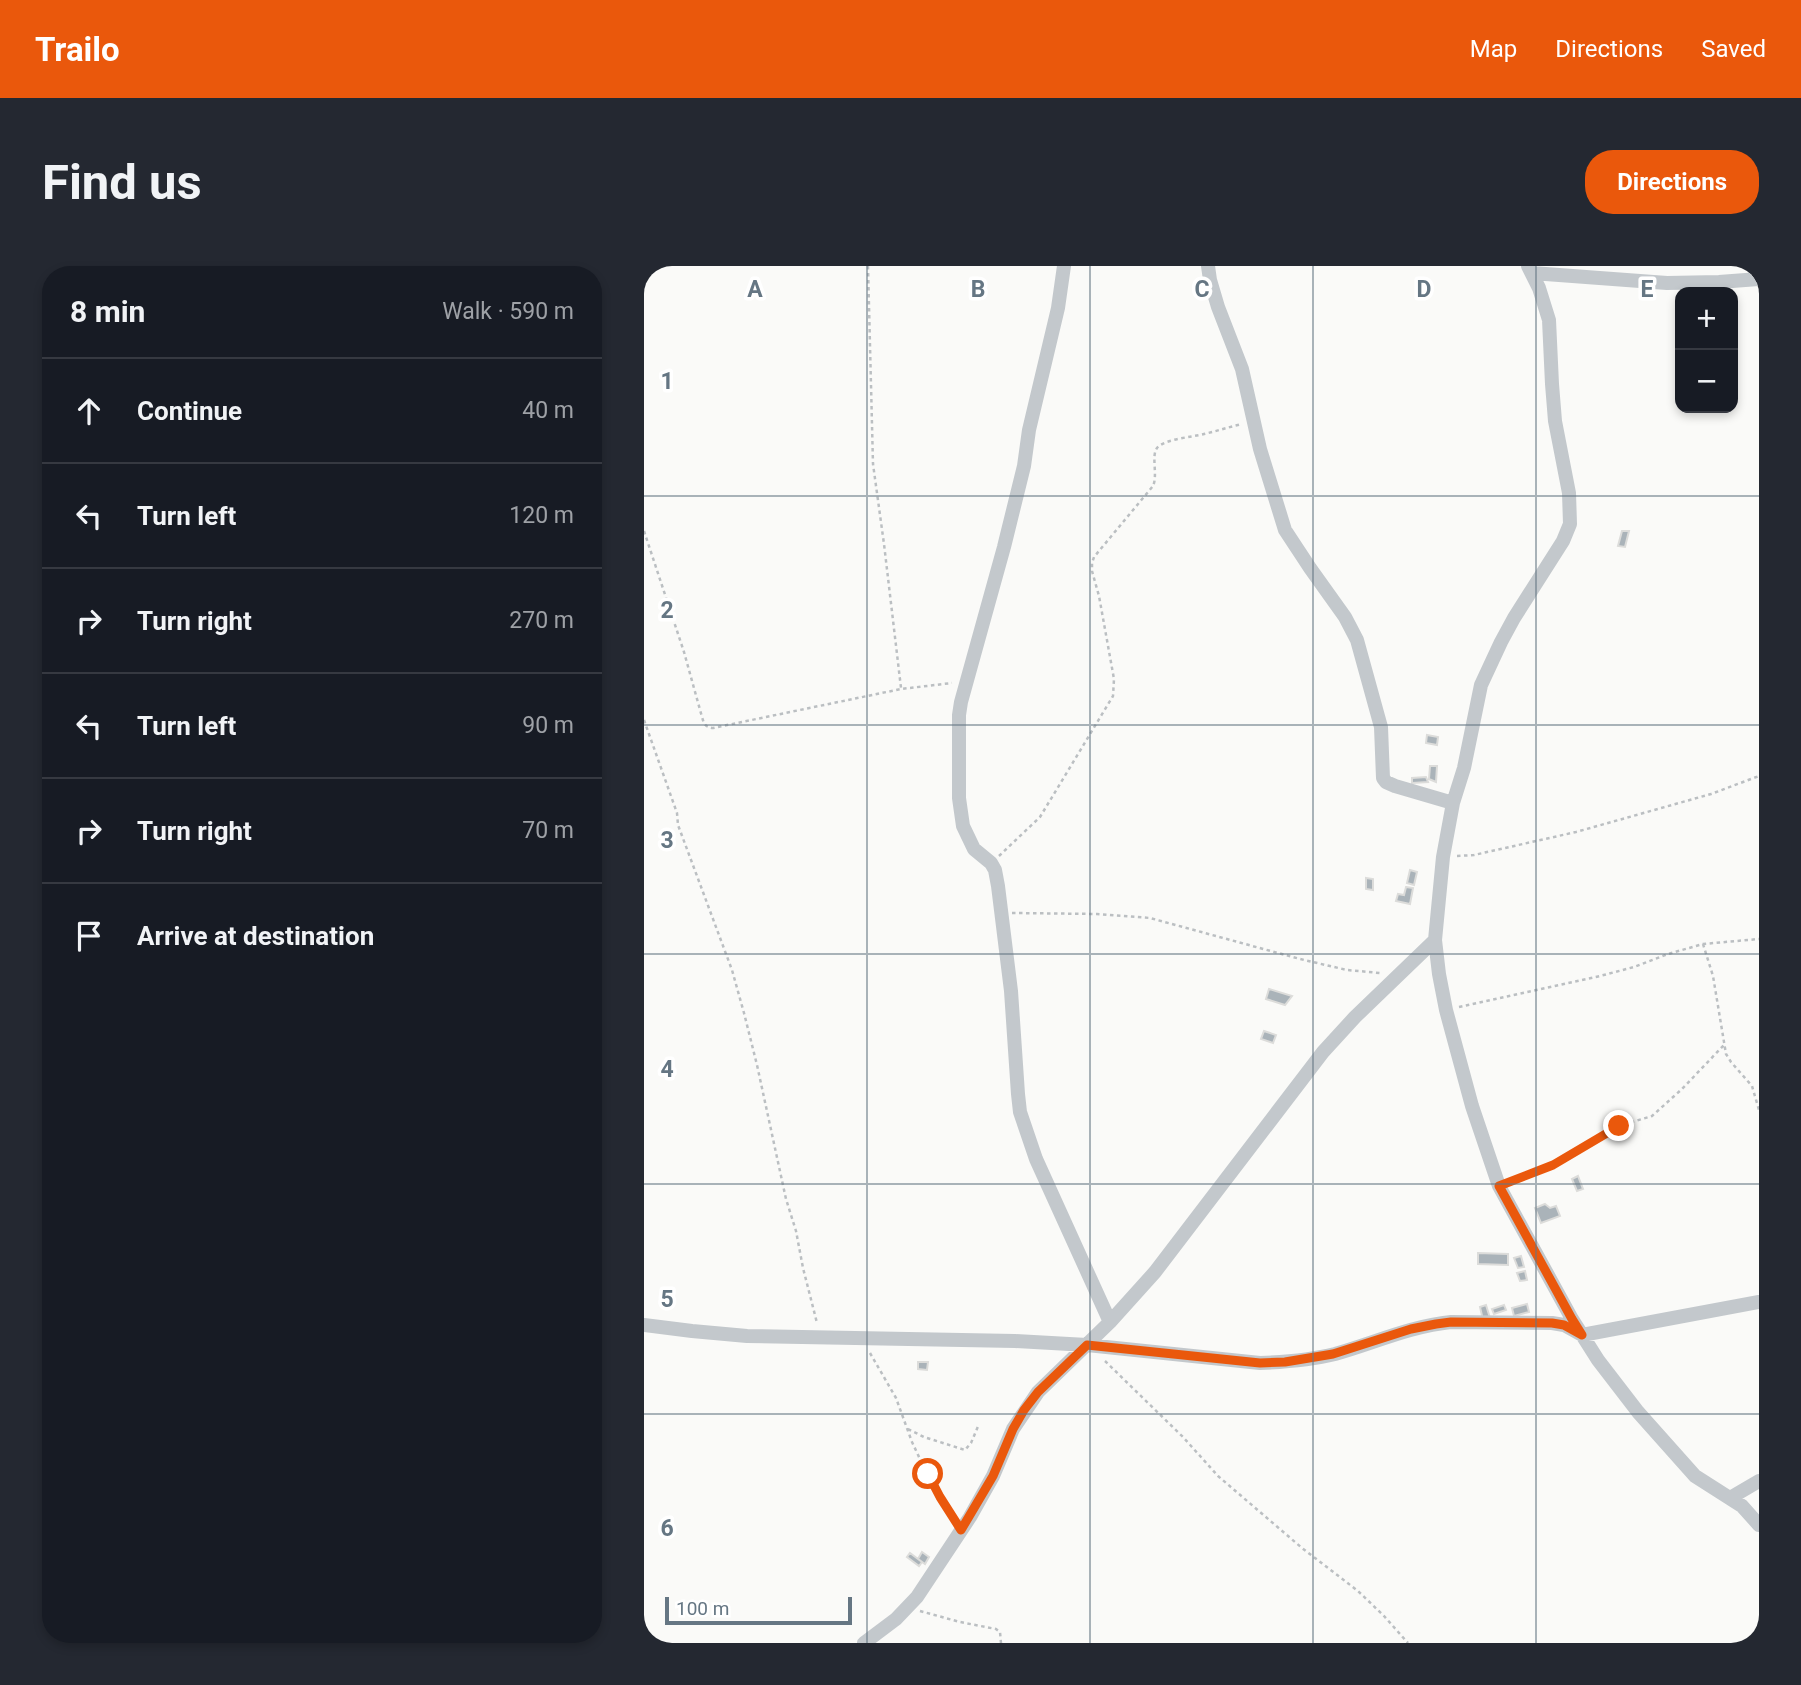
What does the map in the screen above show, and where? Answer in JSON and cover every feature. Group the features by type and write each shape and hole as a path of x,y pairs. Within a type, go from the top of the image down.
{"street":[{"path":"1064,266 1058,308 1029,430 1016,501 959,715 959,798 962,826 974,849 991,863 995,870 1011,991 1020,1112 1036,1159 1110,1322"},
{"path":"1208,266 1218,307 1242,369 1260,449 1285,530 1345,617 1357,640 1381,727 1383,778 1395,786 1453,803"},
{"path":"1530,270 1667,283 1759,279"},
{"path":"1530,270 1549,320 1554,409 1569,493 1570,524 1563,541 1514,618 1481,685 1443,857 1435,940 1446,1010 1472,1105 1499,1186 1572,1319 1598,1360 1638,1412 1687,1468 1705,1484 1742,1506 1759,1525"},
{"path":"864,1643 896,1619 917,1597 993,1476 1013,1429 1038,1392 1110,1322 1176,1247 1323,1052 1400,972 1435,940"},
{"path":"644,1325 724,1335 1087,1345 1272,1363 1333,1354 1411,1329 1451,1322 1552,1323 1564,1325 1582,1335 1759,1302"},
{"path":"1730,1498 1759,1481"}],"path":[{"path":"868,266 873,464 901,689"},
{"path":"991,863 1040,817 1113,696 1114,679 1092,563 1094,556 1153,486 1156,479 1156,449 1167,442 1254,420"},
{"path":"644,531 684,652 704,725 708,727 901,689 966,682"},
{"path":"644,720 677,814 678,825 732,970 757,1065 820,1337"},
{"path":"1443,857 1474,855 1576,832 1710,794 1759,776"},
{"path":"1002,913 1097,914 1150,918 1347,970 1371,974 1400,972"},
{"path":"1446,1010 1600,976 1703,944 1759,939"},
{"path":"1703,944 1713,976 1724,1045 1731,1062 1752,1086 1759,1110"},
{"path":"1499,1186 1553,1165 1619,1126 1652,1116 1724,1045"},
{"path":"862,1338 896,1398 940,1497 961,1530"},
{"path":"1087,1345 1125,1380 1218,1476 1302,1548 1358,1591 1408,1643"},
{"path":"908,1429 965,1450 979,1424"},
{"path":"907,1607 996,1629 1001,1643"}],"building":[{"path":"1622,531 1629,531 1625,547 1618,546"},
{"path":"1427,735 1438,737 1437,745 1426,743"},
{"path":"1430,766 1437,766 1436,782 1429,779"},
{"path":"1426,777 1428,782 1412,783 1412,778"},
{"path":"1410,870 1417,872 1414,885 1407,883"},
{"path":"1366,878 1373,879 1373,890 1366,889"},
{"path":"1406,887 1413,888 1410,904 1396,901 1398,894 1404,895"},
{"path":"1269,989 1292,996 1285,1005 1266,999"},
{"path":"1264,1031 1276,1035 1273,1043 1261,1039"},
{"path":"1578,1176 1583,1189 1577,1191 1572,1179"},
{"path":"1545,1204 1550,1208 1556,1206 1560,1216 1541,1223 1535,1208"},
{"path":"1478,1253 1508,1254 1508,1265 1478,1264"},
{"path":"1521,1256 1524,1267 1518,1268 1514,1258"},
{"path":"1525,1271 1527,1280 1520,1281 1517,1273"},
{"path":"1527,1304 1529,1312 1514,1316 1512,1308"},
{"path":"1486,1305 1490,1318 1483,1320 1480,1307"},
{"path":"1504,1305 1506,1310 1494,1314 1492,1309"},
{"path":"918,1362 928,1362 927,1370 918,1369"},
{"path":"922,1552 929,1557 925,1564 918,1559"},
{"path":"910,1553 922,1562 919,1566 907,1557"}],"route":[{"path":"928,1474 961,1530 993,1476 1024,1410 1038,1392 1087,1345 1260,1363 1333,1354 1411,1329 1451,1322 1552,1323 1564,1325 1582,1335 1499,1186 1553,1165 1619,1126"}]}
